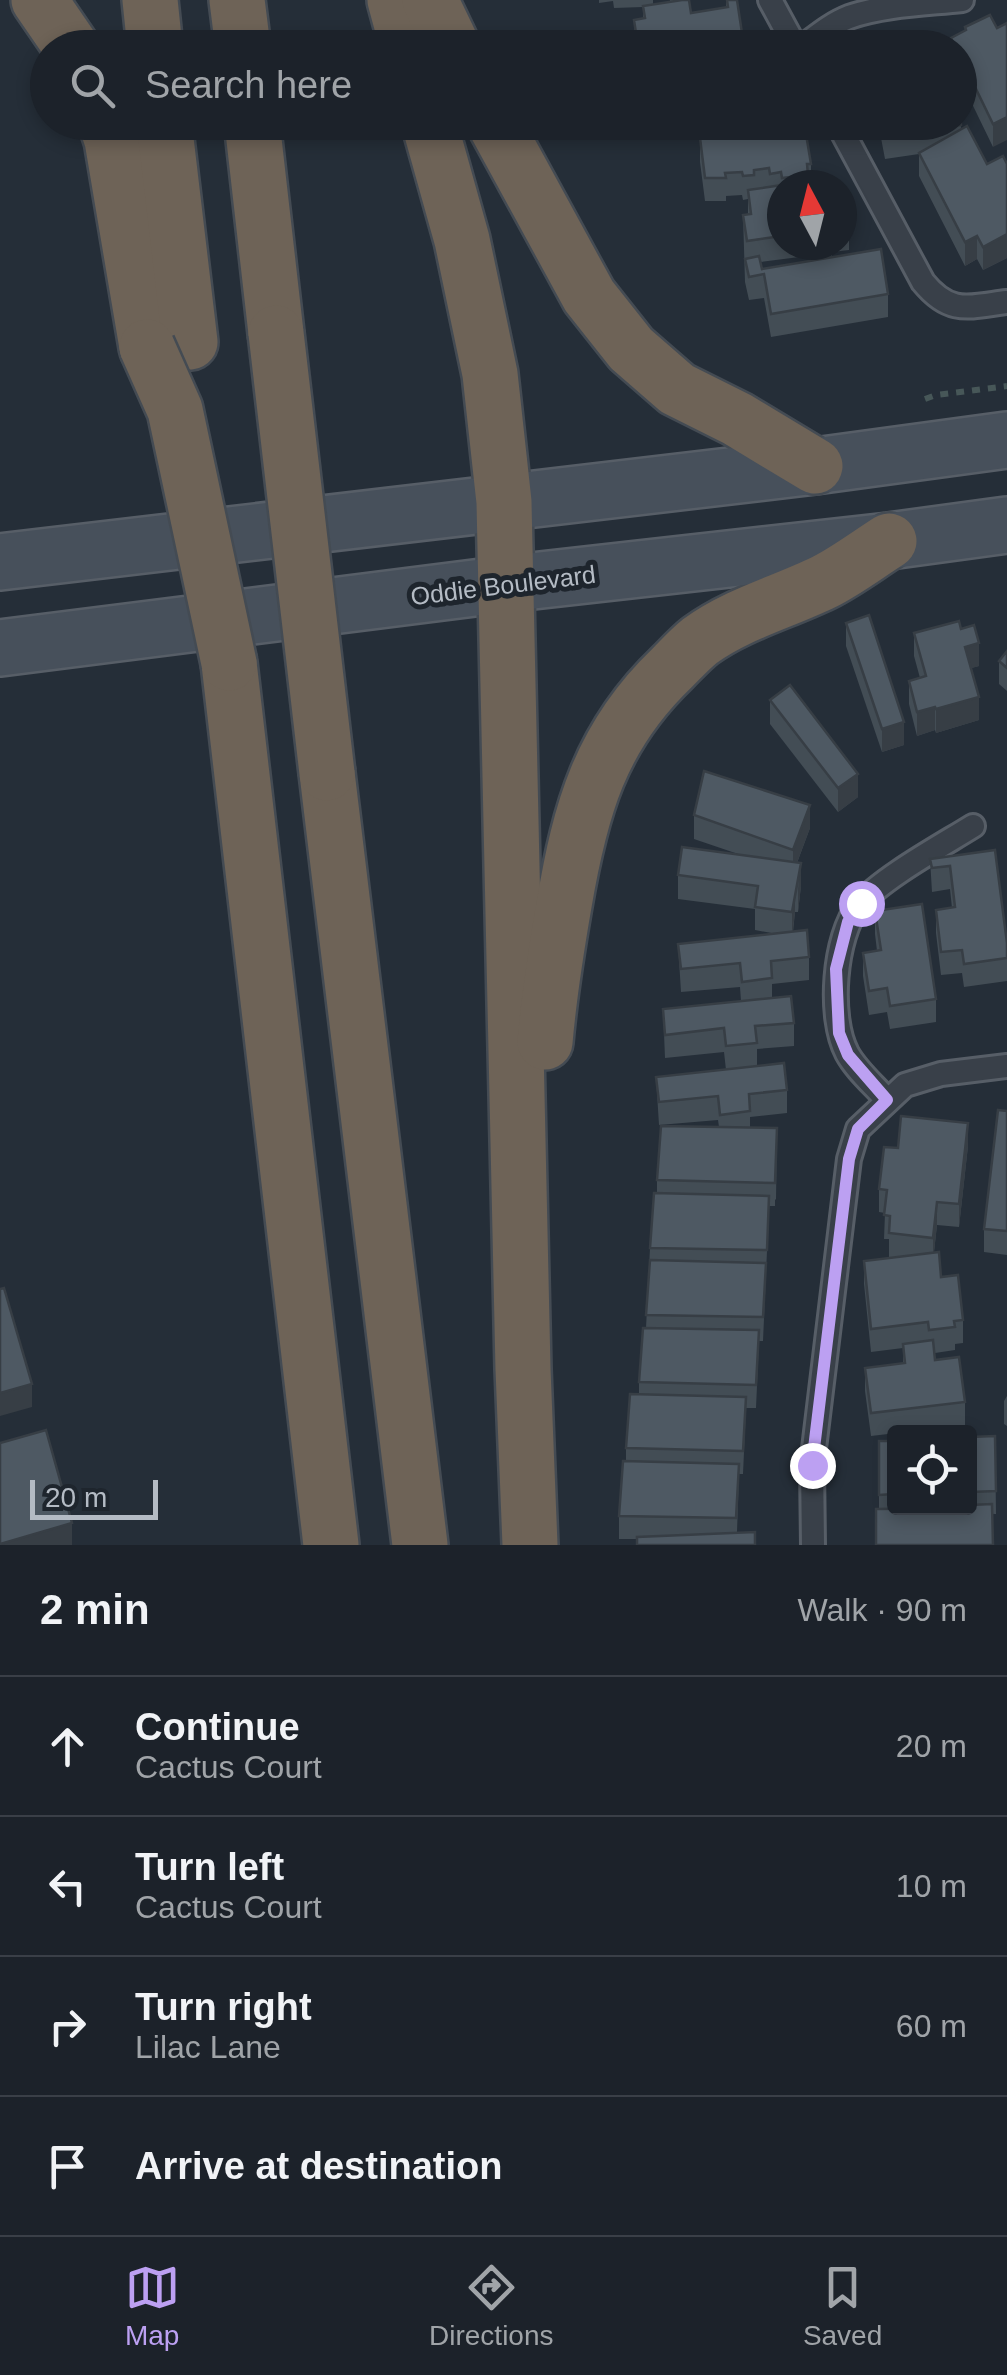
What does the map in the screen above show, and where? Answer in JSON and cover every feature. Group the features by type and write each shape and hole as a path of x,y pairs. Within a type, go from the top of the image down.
{"highway":[{"path":"39,0 60,30"},
{"path":"150,0 153,30"},
{"path":"237,0 241,30"},
{"path":"395,0 403,30"},
{"path":"430,0 444,30"},
{"path":"112,140 168,345 229,663 331,1545"},
{"path":"164,140 168,345"},
{"path":"254,140 420,1545"},
{"path":"435,140 462,240 486,355 504,502 522,1369 530,1545"},
{"path":"504,140 589,296 632,348 677,389 737,419 815,466"},
{"path":"522,1369 539,1094 550,985 575,842 589,794 614,741 646,693 700,641 764,606 825,581 888,542"}],"main road":[{"path":"0,562 1007,440"},
{"name":"Oddie Boulevard","path":"0,648 1007,525"}],"lane":[{"path":"770,0 788,30"},
{"path":"826,30 872,11 962,0"},
{"path":"847,140 923,282 937,299 962,308 1007,302"},
{"path":"887,1100 848,1055 839,1033 836,969 841,943 848,922 871,894 973,826"},
{"path":"813,1545 812,1465 849,1159 858,1129 906,1084 942,1074 1007,1066"}],"building":[{"path":"689,0 691,13 728,7 727,0 737,0 742,30 636,30 634,20 645,18 643,6"},
{"path":"990,15 997,28 1007,23 1007,117 993,124 977,91 977,30 965,27"},
{"path":"700,140 807,140 811,164 807,164 808,170 769,168 754,170 754,175 725,173 726,178 705,178"},
{"path":"942,140 974,140 987,164 1003,156 1007,164 1007,234 983,247 977,236 965,242 919,153"},
{"path":"767,187 767,238 747,241 743,215 751,214 748,190"},
{"path":"881,249 888,294 771,314 764,274 749,277 745,259 759,256 762,269 816,260 857,260 857,253"},
{"path":"869,615 904,722 882,729 846,623"},
{"path":"959,621 961,629 974,625 979,643 965,647 979,697 917,712 909,681 926,676 914,633"},
{"path":"1007,651 1007,668 999,661"},
{"path":"790,685 858,774 838,788 770,700"},
{"path":"704,771 810,805 793,850 694,815"},
{"path":"682,847 801,863 792,912 755,907 758,886 678,875"},
{"path":"995,850 1007,958 964,964 962,950 941,952 936,910 955,907 950,866 932,868 930,859"},
{"path":"922,904 936,999 890,1006 887,988 869,991 863,953 881,950 875,911"},
{"path":"807,930 809,957 771,961 772,978 742,982 740,963 681,969 678,944"},
{"path":"791,996 794,1023 755,1026 757,1043 726,1046 724,1028 665,1035 663,1009"},
{"path":"784,1063 787,1090 749,1094 750,1111 720,1115 718,1096 659,1102 656,1077"},
{"path":"998,1110 1007,1111 1007,1231 984,1229"},
{"path":"901,1116 968,1123 959,1204 937,1202 933,1238 889,1233 890,1216 884,1215 887,1190 879,1189 884,1147 898,1148"},
{"path":"661,1126 777,1128 775,1183 657,1180"},
{"path":"654,1193 769,1196 767,1250 650,1248"},
{"path":"939,1252 941,1277 958,1275 963,1320 954,1321 955,1327 929,1330 928,1322 871,1329 864,1261"},
{"path":"650,1260 766,1263 763,1317 646,1315"},
{"path":"4,1288 32,1384 0,1393 0,1289"},
{"path":"643,1328 759,1330 756,1385 639,1382"},
{"path":"933,1340 935,1360 959,1357 965,1402 871,1413 865,1368 905,1363 903,1344"},
{"path":"630,1394 746,1397 743,1451 626,1448"},
{"path":"46,1430 72,1523 0,1544 0,1443"},
{"path":"995,1436 996,1491 977,1492 977,1437"},
{"path":"879,1441 887,1441 887,1494 879,1495"},
{"path":"623,1461 739,1464 736,1518 619,1516"},
{"path":"992,1504 993,1545 876,1545 876,1509 887,1509 887,1515 977,1515 977,1505"},
{"path":"755,1532 755,1545 637,1545 637,1537"}],"route":[{"path":"812,1465 849,1159 858,1129 887,1100 848,1055 839,1033 836,969 848,922 861,903"}]}
